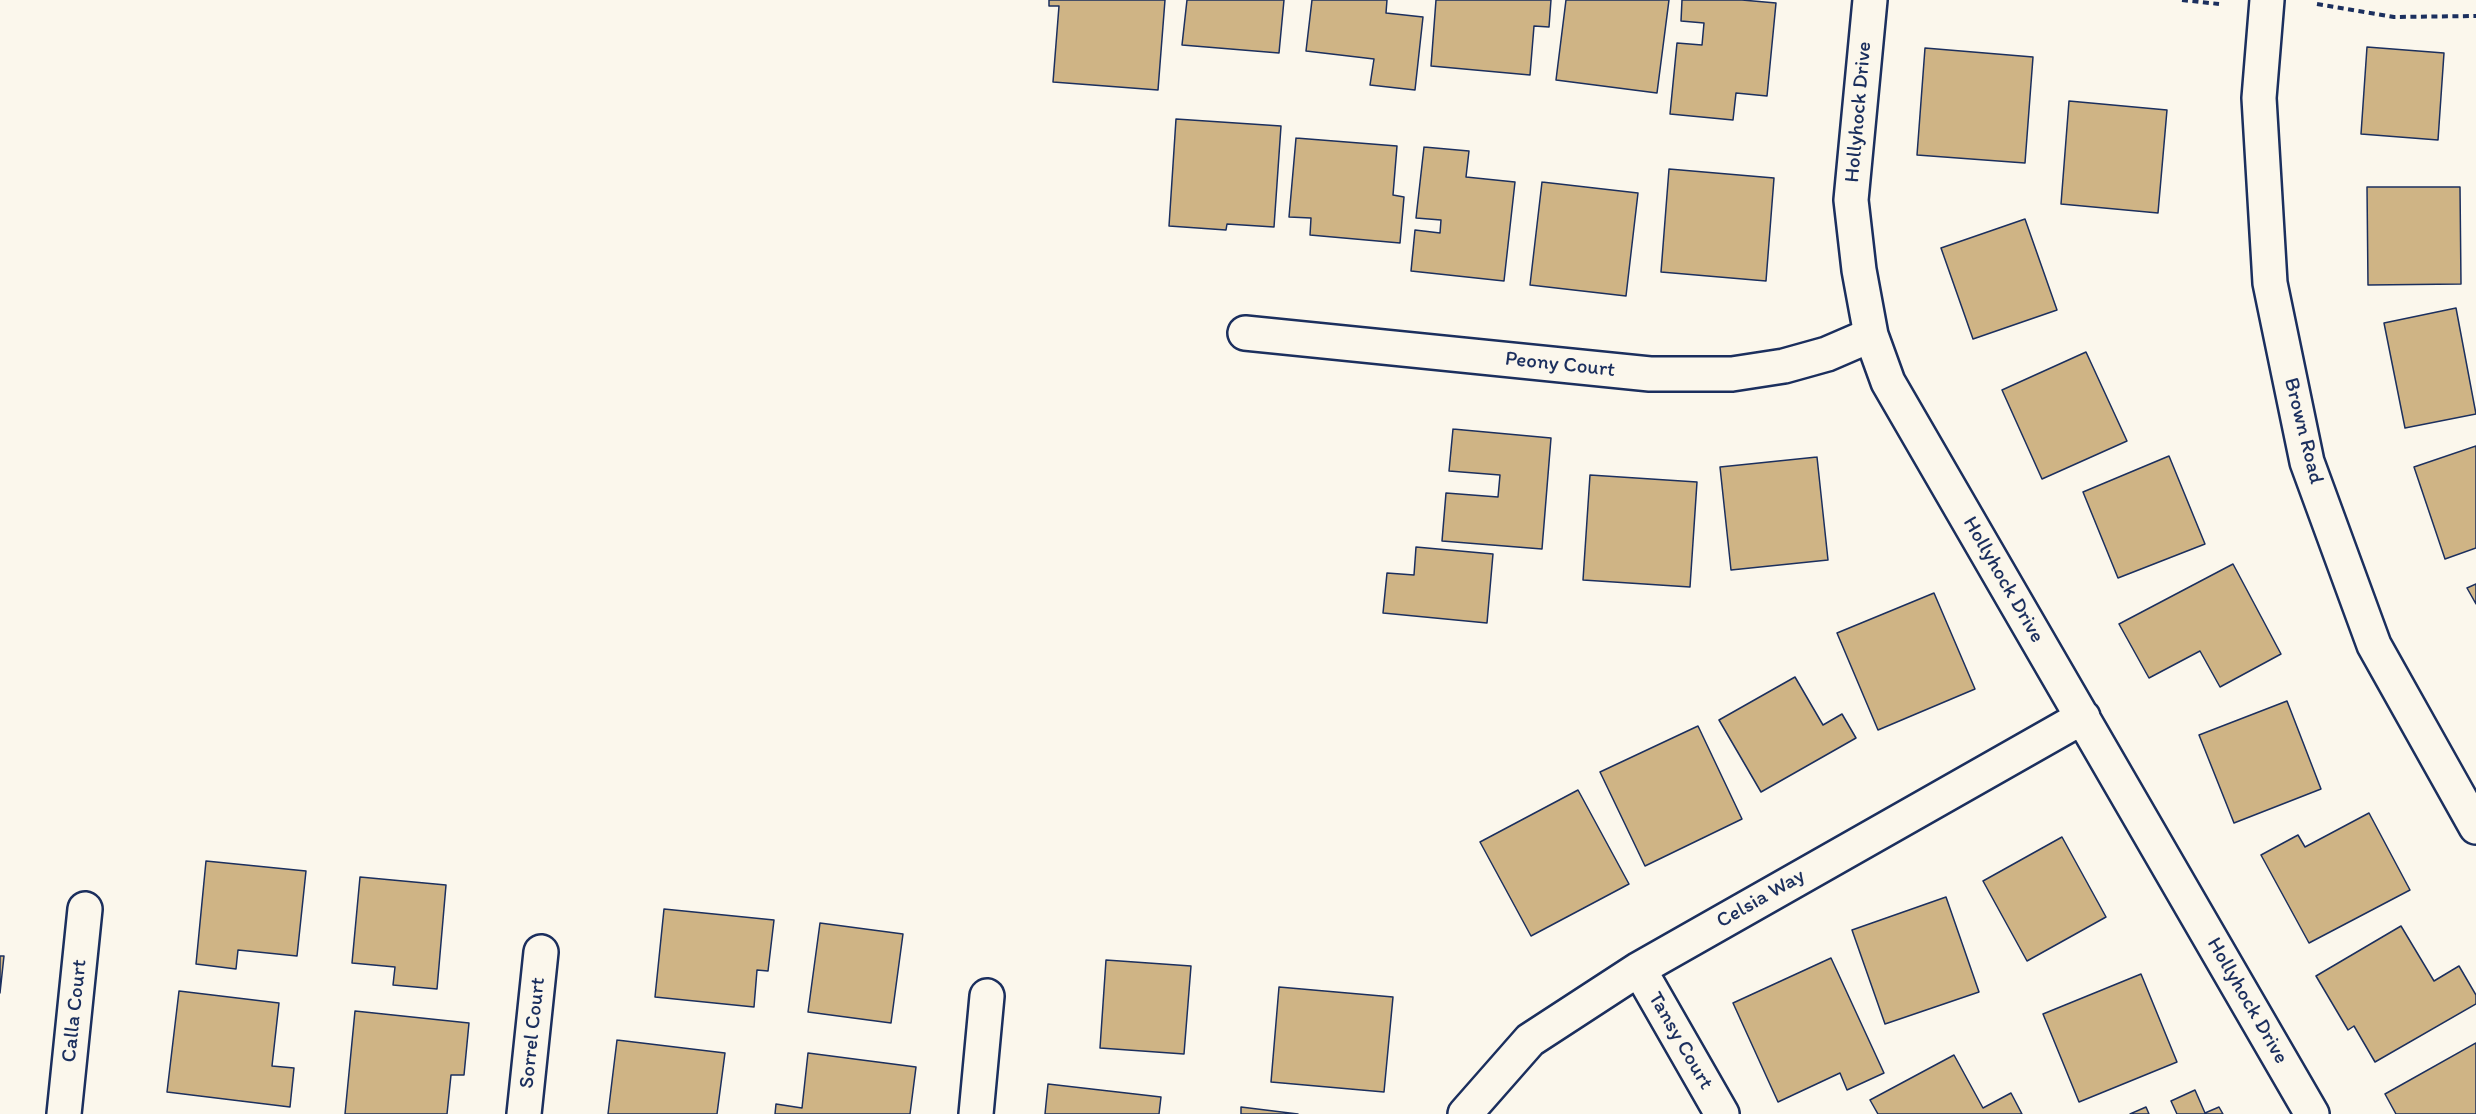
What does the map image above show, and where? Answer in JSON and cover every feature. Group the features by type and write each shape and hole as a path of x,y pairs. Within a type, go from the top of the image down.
{"street":[{"name":"Hollyhock Drive","path":"1870,0 1851,200 1858,270 1871,335 1888,382 2312,1114"},
{"name":"Brown Road","path":"2267,0 2259,98 2270,283 2307,462 2374,645 2476,827"},
{"name":"Peony Court","path":"1245,333 1650,374 1732,374 1784,366 1827,354 1871,335"},
{"name":"Celsia Way","path":"1465,1114 1530,1040 1639,969 2083,717"},
{"name":"Calla Court","path":"64,1114 85,909"},
{"name":"Sorrel Court","path":"524,1114 541,952"},
{"name":"Tansy Court","path":"1639,969 1722,1114"},
{"path":"976,1114 987,996"}],"path":[{"path":"2182,0 2219,4"},
{"path":"2317,4 2394,17 2476,16"}],"building":[{"path":"1049,0 1165,0 1158,90 1053,82 1059,6 1049,6"},
{"path":"1187,0 1284,0 1279,53 1182,45"},
{"path":"1312,0 1387,0 1386,13 1423,17 1415,90 1370,85 1374,59 1306,51"},
{"path":"1436,0 1551,0 1549,27 1534,26 1530,75 1431,66"},
{"path":"1566,0 1669,0 1657,93 1556,80"},
{"path":"1682,0 1742,0 1776,3 1767,96 1736,93 1733,120 1670,114 1677,43 1702,45 1704,23 1681,21"},
{"path":"2367,47 2444,53 2438,140 2361,134"},
{"path":"1925,48 2033,57 2025,163 1917,155"},
{"path":"2069,101 2167,110 2158,213 2061,204"},
{"path":"1176,119 1281,126 1274,227 1227,224 1226,230 1169,226"},
{"path":"1296,138 1397,146 1393,195 1404,197 1400,243 1310,235 1311,218 1289,217"},
{"path":"1424,147 1469,151 1466,177 1515,182 1504,281 1411,271 1415,230 1440,233 1441,220 1416,218"},
{"path":"1669,169 1774,178 1766,281 1661,272"},
{"path":"1542,182 1638,193 1626,296 1530,285"},
{"path":"2367,187 2460,187 2461,284 2368,285"},
{"path":"2025,219 2057,310 1973,339 1941,248"},
{"path":"2456,308 2476,414 2405,428 2384,323"},
{"path":"2086,352 2127,441 2042,479 2002,390"},
{"path":"1453,429 1551,438 1542,549 1442,541 1446,493 1498,497 1500,475 1449,471"},
{"path":"2476,446 2476,548 2445,559 2414,467"},
{"path":"2169,456 2205,544 2118,578 2083,492"},
{"path":"1817,457 1828,560 1731,570 1720,467"},
{"path":"1590,475 1697,482 1690,587 1583,580"},
{"path":"1416,547 1493,554 1487,623 1383,613 1387,573 1414,575"},
{"path":"2233,564 2281,654 2220,687 2200,651 2149,678 2119,624"},
{"path":"2476,584 2476,604 2467,588"},
{"path":"1934,593 1975,689 1878,730 1837,633"},
{"path":"1795,677 1823,725 1842,714 1856,738 1761,792 1719,720"},
{"path":"2287,701 2321,789 2234,823 2199,735"},
{"path":"1698,726 1742,819 1645,866 1600,772"},
{"path":"1578,790 1629,884 1531,936 1480,842"},
{"path":"2369,813 2410,890 2309,943 2261,855 2298,835 2305,847"},
{"path":"2062,837 2106,917 2027,961 1983,881"},
{"path":"206,861 306,871 297,956 238,950 236,969 196,964"},
{"path":"360,877 446,885 437,989 393,985 395,967 352,963"},
{"path":"1946,897 1979,992 1885,1024 1852,930"},
{"path":"664,909 774,920 768,971 757,970 754,1007 655,997"},
{"path":"820,923 903,934 891,1023 808,1012"},
{"path":"2401,926 2434,981 2459,966 2476,995 2476,1004 2375,1062 2354,1026 2348,1030 2316,976"},
{"path":"0,956 4,956 0,993"},
{"path":"1831,958 1884,1073 1847,1090 1840,1073 1778,1102 1733,1003"},
{"path":"1106,960 1191,966 1184,1054 1100,1048"},
{"path":"2141,974 2177,1062 2079,1102 2043,1014"},
{"path":"1279,987 1393,997 1384,1092 1271,1082"},
{"path":"179,991 279,1003 272,1066 294,1068 290,1107 167,1092"},
{"path":"355,1011 469,1023 464,1075 451,1075 447,1114 345,1114"},
{"path":"617,1040 725,1053 717,1114 608,1114"},
{"path":"2476,1043 2476,1114 2396,1114 2385,1094"},
{"path":"808,1053 916,1067 910,1114 775,1114 776,1104 802,1108"},
{"path":"1954,1055 1983,1108 2011,1093 2022,1114 1878,1114 1870,1100"},
{"path":"1048,1084 1161,1097 1159,1114 1045,1114"},
{"path":"2195,1090 2205,1113 2219,1107 2223,1114 2177,1114 2171,1101"},
{"path":"1241,1107 1298,1114 1241,1114"},
{"path":"2146,1107 2149,1114 2130,1114"}]}
